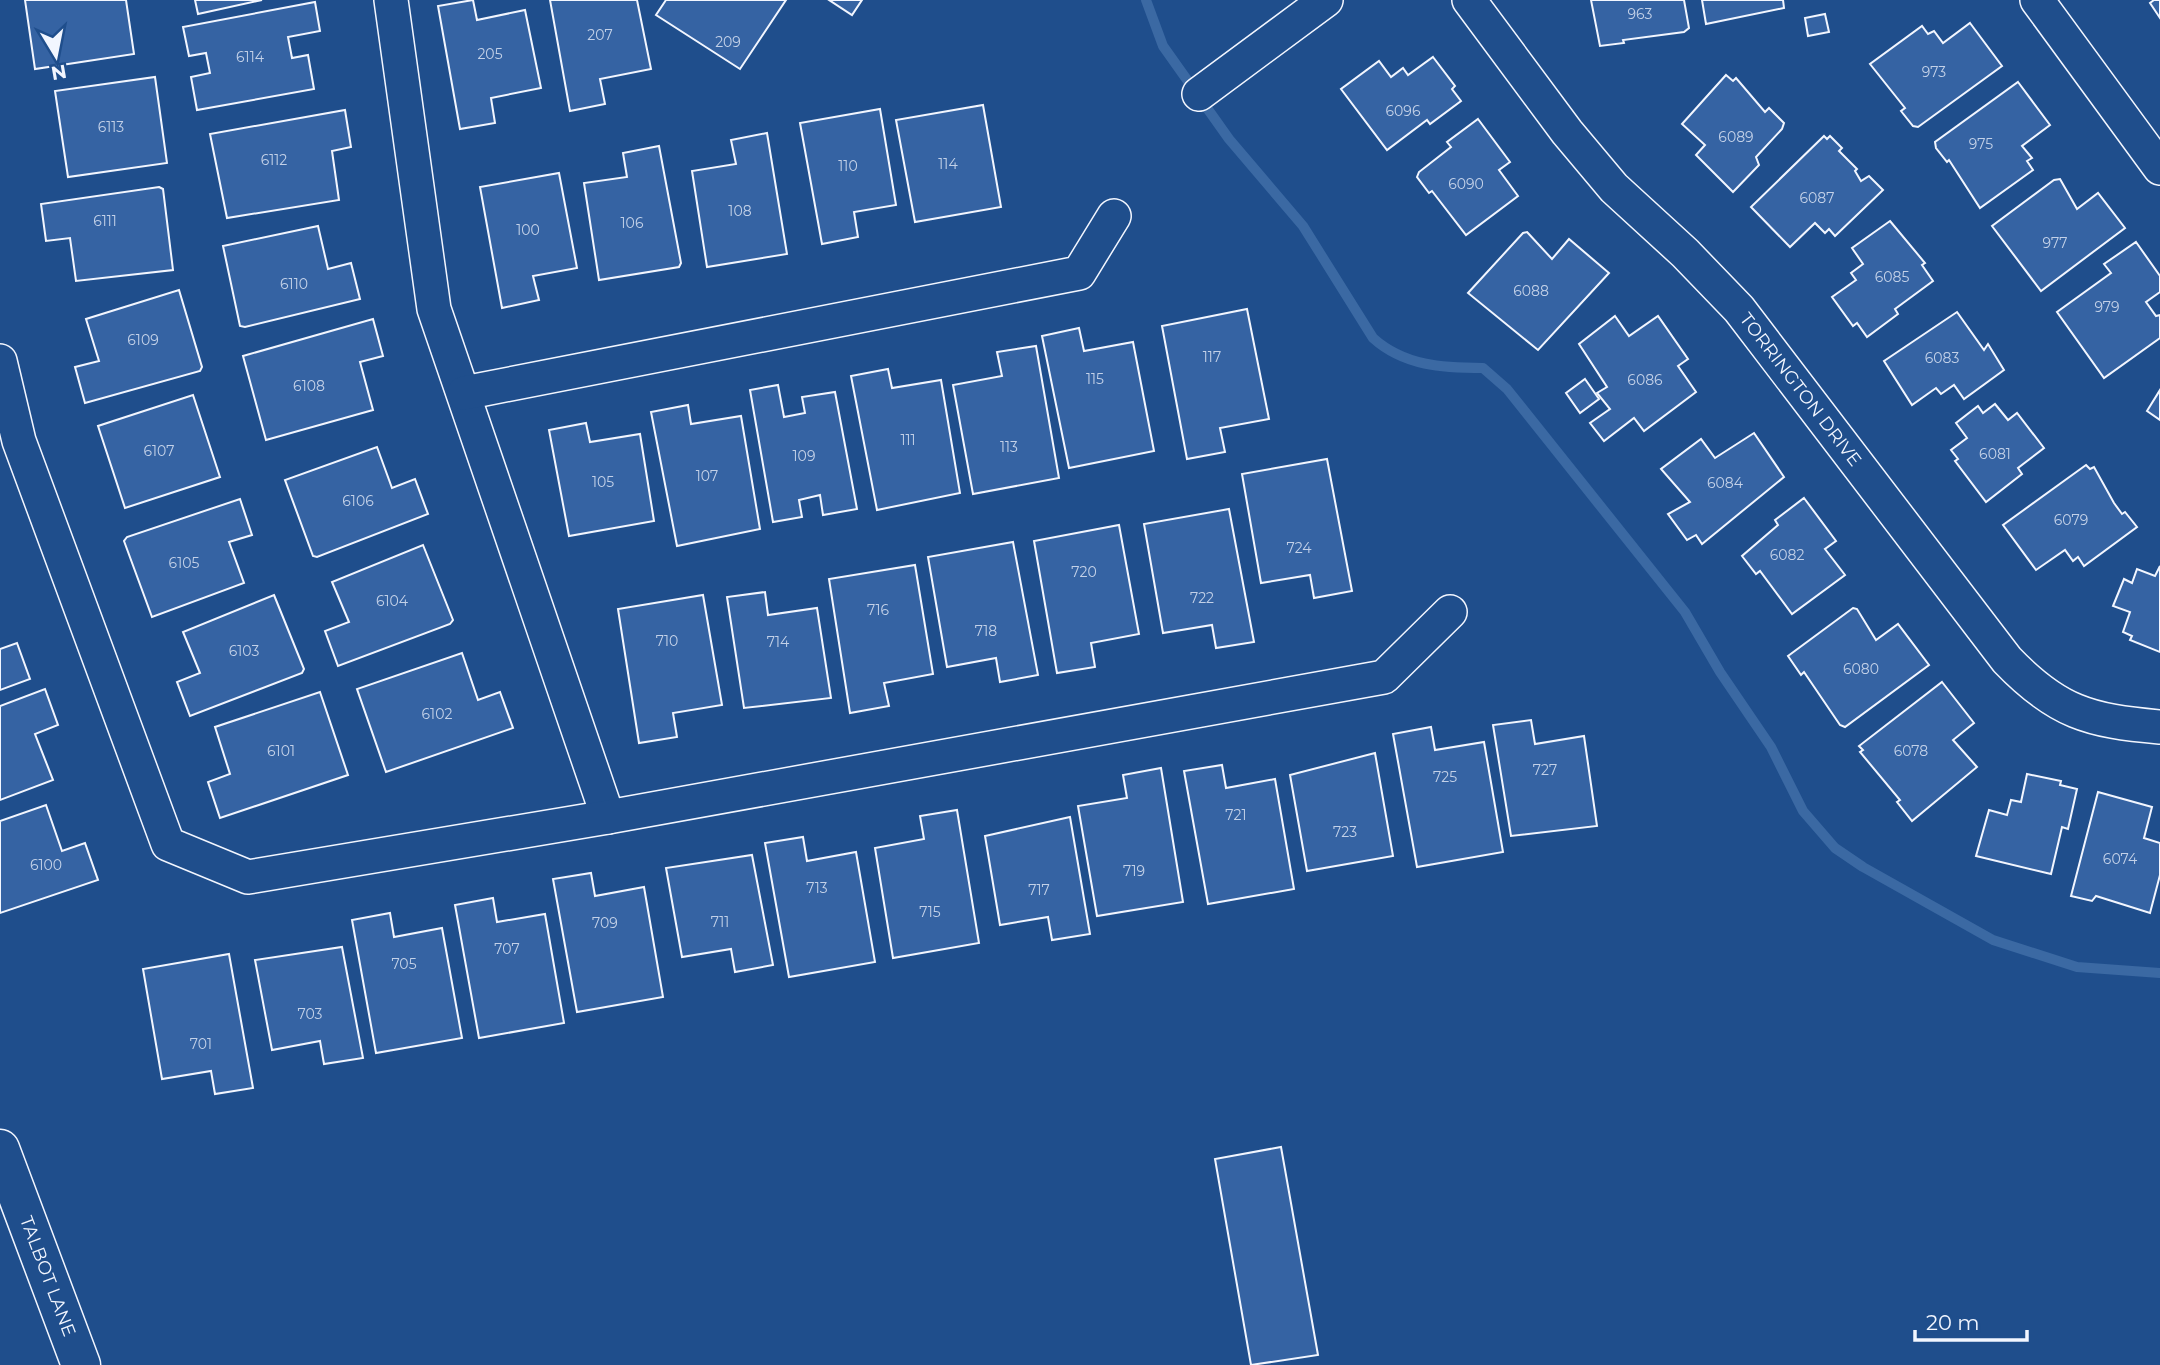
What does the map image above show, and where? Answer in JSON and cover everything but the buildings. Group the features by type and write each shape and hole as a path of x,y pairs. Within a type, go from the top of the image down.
{"street":[{"path":"391,0 435,309 608,817"},
{"path":"1199,94 1326,0"},
{"name":"TORRINGTON DRIVE","path":"1469,0 1567,132 1614,188 1685,253 1739,309 2007,660 2033,687 2068,709 2111,723 2160,727"},
{"path":"2037,0 2160,168"},
{"path":"464,393 1079,272 1114,216"},
{"path":"0,361 19,441 168,844 248,877 608,817 1384,677 1450,612"},
{"name":"TALBOT LANE","path":"0,1149 81,1365"}],"waterway":[{"path":"1146,0 1163,46 1229,139 1303,226 1373,338 1398,354 1425,364 1483,368 1507,389 1685,612 1720,672 1771,747 1803,811 1835,848 1863,867 1993,940 2077,967 2160,973"}]}
